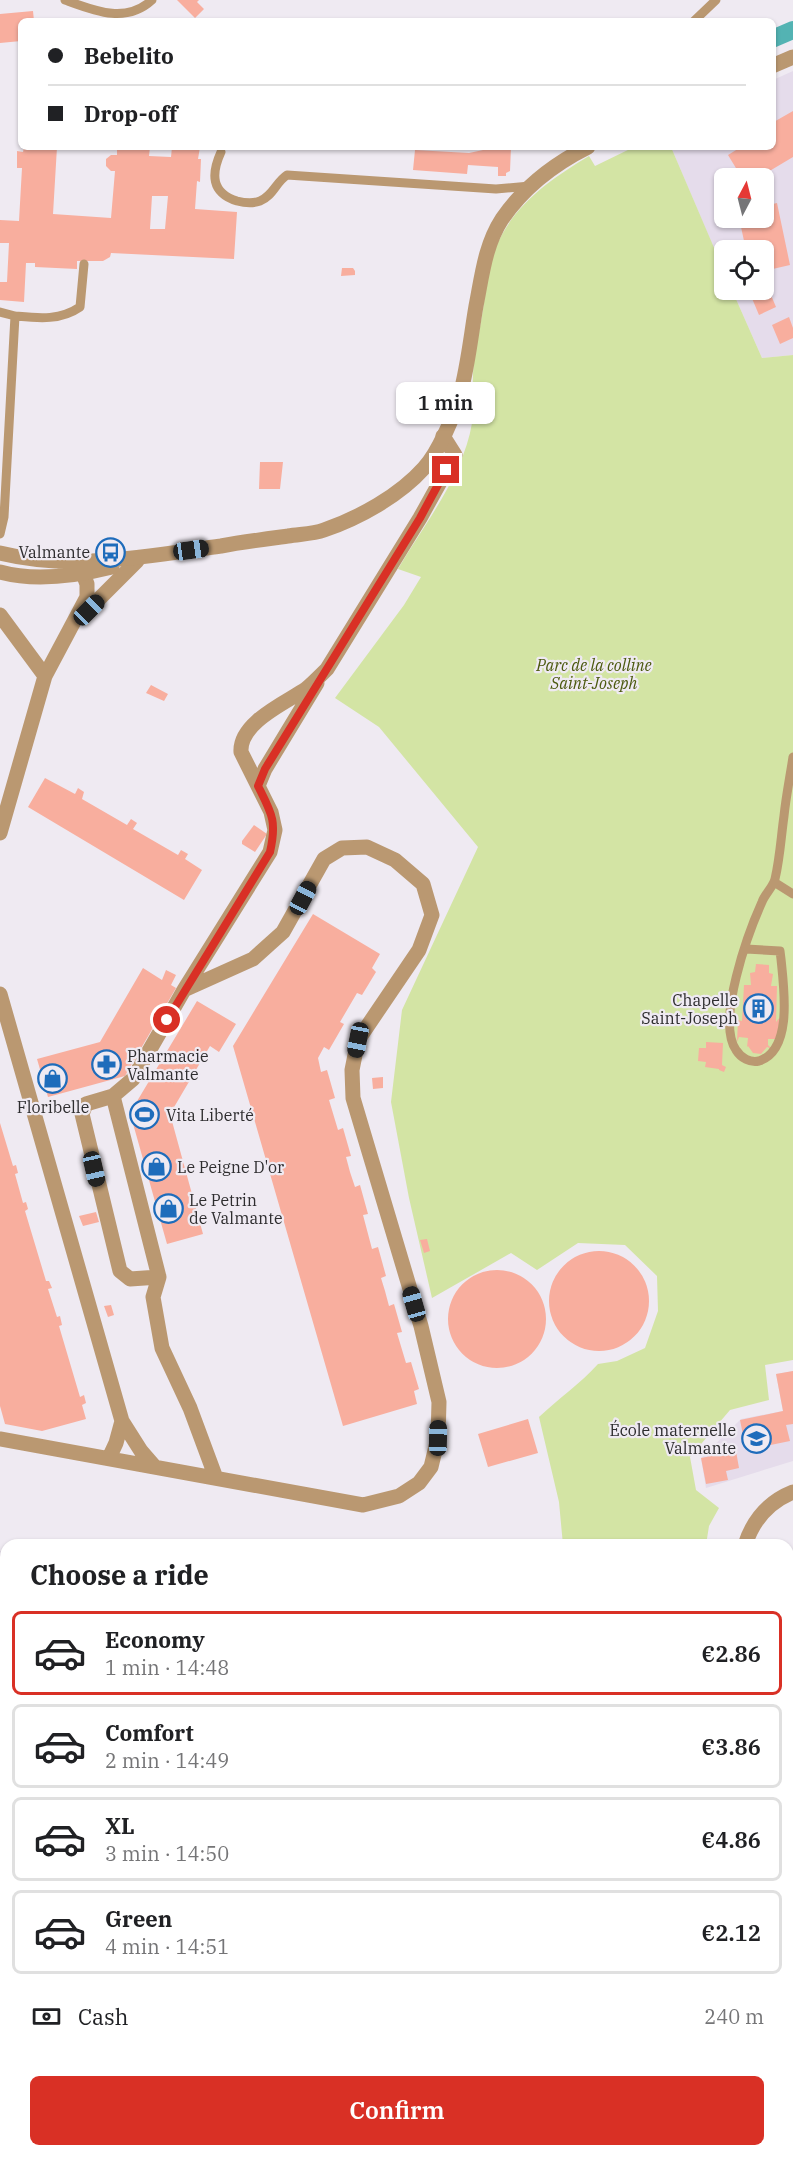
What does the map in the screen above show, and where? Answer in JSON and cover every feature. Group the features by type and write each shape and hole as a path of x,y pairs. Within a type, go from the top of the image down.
{"street":[{"path":"776,64 793,57"},
{"path":"0,553 82,569 158,554 322,531 360,516 393,494 424,468 443,436 460,395 483,270 489,245 501,220 530,186 548,171 583,150"},
{"path":"258,786 265,769 420,518 455,455 443,436"},
{"path":"0,572 16,576 82,569 137,561 158,554"},
{"path":"0,563 16,557"},
{"path":"73,626 137,561"},
{"path":"0,833 45,676 87,597 87,584 82,569"},
{"path":"0,615 45,676"},
{"path":"159,1277 130,1280 120,1272 82,1114 86,1104 113,1096 132,1079 270,852 275,830 271,812 241,752 246,732 276,706 307,688 324,672"},
{"path":"0,1439 363,1504 399,1496 419,1483 431,1467 438,1438 439,1402 421,1326 353,1098 352,1070 358,1040 419,950 432,915 423,884 395,860 367,847 342,848 324,859 283,932 253,959 184,990"},
{"path":"0,994 121,1417 141,1451 154,1466"},
{"path":"113,1096 159,1277 153,1297 162,1348 190,1408 216,1478"},
{"path":"109,1458 116,1443 121,1417"},
{"path":"747,1539 753,1524 769,1506 793,1492"}],"lane":[{"path":"65,0 111,15 142,10 152,0"},
{"path":"697,18 716,0"},
{"path":"221,152 214,174 221,193 247,203 266,198 287,175 496,189 530,186"},
{"path":"0,312 57,317 70,315 80,308 84,264"},
{"path":"0,534 4,508 15,315"},
{"path":"746,949 780,951 781,959 786,1031 778,1047 757,1062 749,1061 741,1056 731,1042 729,1030 731,999 746,949 760,904 774,882 793,757"},
{"path":"774,882 793,894"}],"shaded area":[{"path":"793,71 793,355 762,358 736,300 774,300 774,240 714,240 714,248 672,150 776,150 776,79"},
{"name":"École maternelle Valmante","path":"793,1371 793,1461 706,1488 701,1458 741,1419 783,1411 776,1374"}],"green space":[{"name":"Parc de la colline Saint-Joseph","path":"628,150 672,150 714,248 714,300 736,300 762,358 793,355 793,1360 765,1365 769,1400 730,1410 690,1457 696,1490 719,1508 709,1526 707,1539 562,1539 559,1502 539,1417 598,1364 617,1361 645,1348 658,1311 657,1276 625,1245 578,1243 537,1270 511,1253 432,1298 409,1198 391,1102 402,1010 478,847 379,727 335,698 404,605 421,577 398,569 442,499 468,442 473,417 475,357 488,278 496,247 523,205 548,184 589,156 595,166"}],"building":[{"path":"177,0 199,0 197,2 204,9 195,18"},
{"path":"33,11 34,18 18,18 18,41 0,43 0,14"},
{"path":"793,111 793,157 774,168 736,168 728,155 736,150 776,150 776,121"},
{"path":"57,150 53,214 111,218 115,171 111,171 106,166 106,159 111,155 117,155 117,150 150,150 149,156 171,157 172,150 200,150 200,182 197,181 195,209 237,212 234,259 111,253 110,257 103,261 77,261 77,269 35,267 35,263 26,263 24,302 0,300 0,282 7,282 9,243 0,243 0,220 19,221 22,168 17,168 17,151","holes":["152,196 168,196 165,229 150,229"]},
{"path":"415,150 469,153 483,150 511,150 510,171 506,173 506,176 498,176 498,167 468,165 467,174 413,170"},
{"path":"777,203 790,265 774,269 774,240 744,240 741,228 774,228 774,204"},
{"path":"342,268 353,268 355,275 341,276"},
{"path":"753,300 773,300 776,307 759,315"},
{"path":"789,317 793,328 793,338 780,344 772,325"},
{"path":"260,462 283,462 280,489 259,489"},
{"path":"151,685 168,694 164,701 146,693"},
{"path":"45,778 75,794 78,788 84,792 82,799 127,825 131,819 137,823 133,829 178,855 181,850 188,854 185,859 202,870 184,900 28,807"},
{"path":"254,825 267,834 255,852 242,844"},
{"path":"313,914 380,954 372,968 376,972 362,995 357,993 340,1022 344,1024 329,1050 324,1047 318,1058 321,1072 327,1070 335,1098 329,1100 338,1130 343,1128 351,1156 346,1157 350,1172 355,1187 360,1185 368,1214 363,1215 372,1249 378,1247 386,1276 381,1278 389,1306 394,1304 402,1332 397,1333 406,1363 411,1362 419,1389 414,1391 417,1404 343,1426 233,1046"},
{"name":"Chapelle Saint-Joseph","path":"756,964 769,965 769,973 773,974 771,986 777,986 776,1022 780,1017 778,1039 768,1039 768,1045 772,1049 767,1047 761,1054 753,1053 747,1047 748,1038 739,1037 737,1042 738,1020 742,1021 744,985 751,985 750,973 755,972"},
{"path":"143,968 162,980 166,970 176,975 171,985 176,988 125,1076 48,1097 37,1059 100,1042"},
{"path":"197,1001 236,1024 219,1052 210,1046 170,1114 203,1234 167,1244 130,1113"},
{"path":"706,1042 723,1043 722,1065 726,1067 724,1072 705,1067 706,1062 698,1061 699,1048 706,1048"},
{"path":"383,1077 383,1088 373,1089 372,1078"},
{"path":"0,1123 13,1166 16,1165 18,1173 15,1174 23,1203 26,1202 28,1209 25,1211 46,1281 49,1281 52,1288 48,1289 57,1317 60,1316 62,1325 59,1326 80,1397 84,1395 86,1403 82,1405 86,1419 42,1431 5,1424 0,1406"},
{"path":"96,1212 99,1222 83,1226 79,1216"},
{"path":"427,1239 430,1251 424,1253 420,1240"},
{"path":"599,1251 618,1255 634,1266 645,1282 649,1301 645,1320 634,1336 618,1347 599,1351 580,1347 564,1336 553,1320 549,1301 553,1282 564,1266 580,1255"},
{"path":"497,1270 516,1274 532,1284 542,1300 546,1319 542,1338 532,1354 516,1364 497,1368 478,1364 462,1354 452,1338 448,1319 452,1300 462,1284 478,1274"},
{"path":"111,1305 114,1315 108,1317 104,1306"},
{"path":"793,1371 793,1424 786,1425 790,1441 746,1450 740,1420 783,1411 776,1374"},
{"path":"528,1419 538,1453 488,1467 478,1434"},
{"path":"736,1451 739,1468 726,1471 728,1480 706,1484 701,1458"}],"waterway":[{"path":"776,37 793,30"}],"place":[{"name":"Valmante","path":"111,552"},
{"name":"Chapelle Saint-Joseph","path":"759,1009"},
{"name":"Pharmacie Valmante","path":"106,1065"},
{"name":"Floribelle","path":"53,1079"},
{"name":"Vita Liberté","path":"145,1115"},
{"name":"Le Peigne D'or","path":"156,1167"},
{"name":"Le Petrin de Valmante","path":"168,1209"},
{"name":"École maternelle Valmante","path":"757,1439"}],"route":[{"path":"167,1020 270,852 275,830 271,812 258,786 265,769 420,518 446,470"}]}
